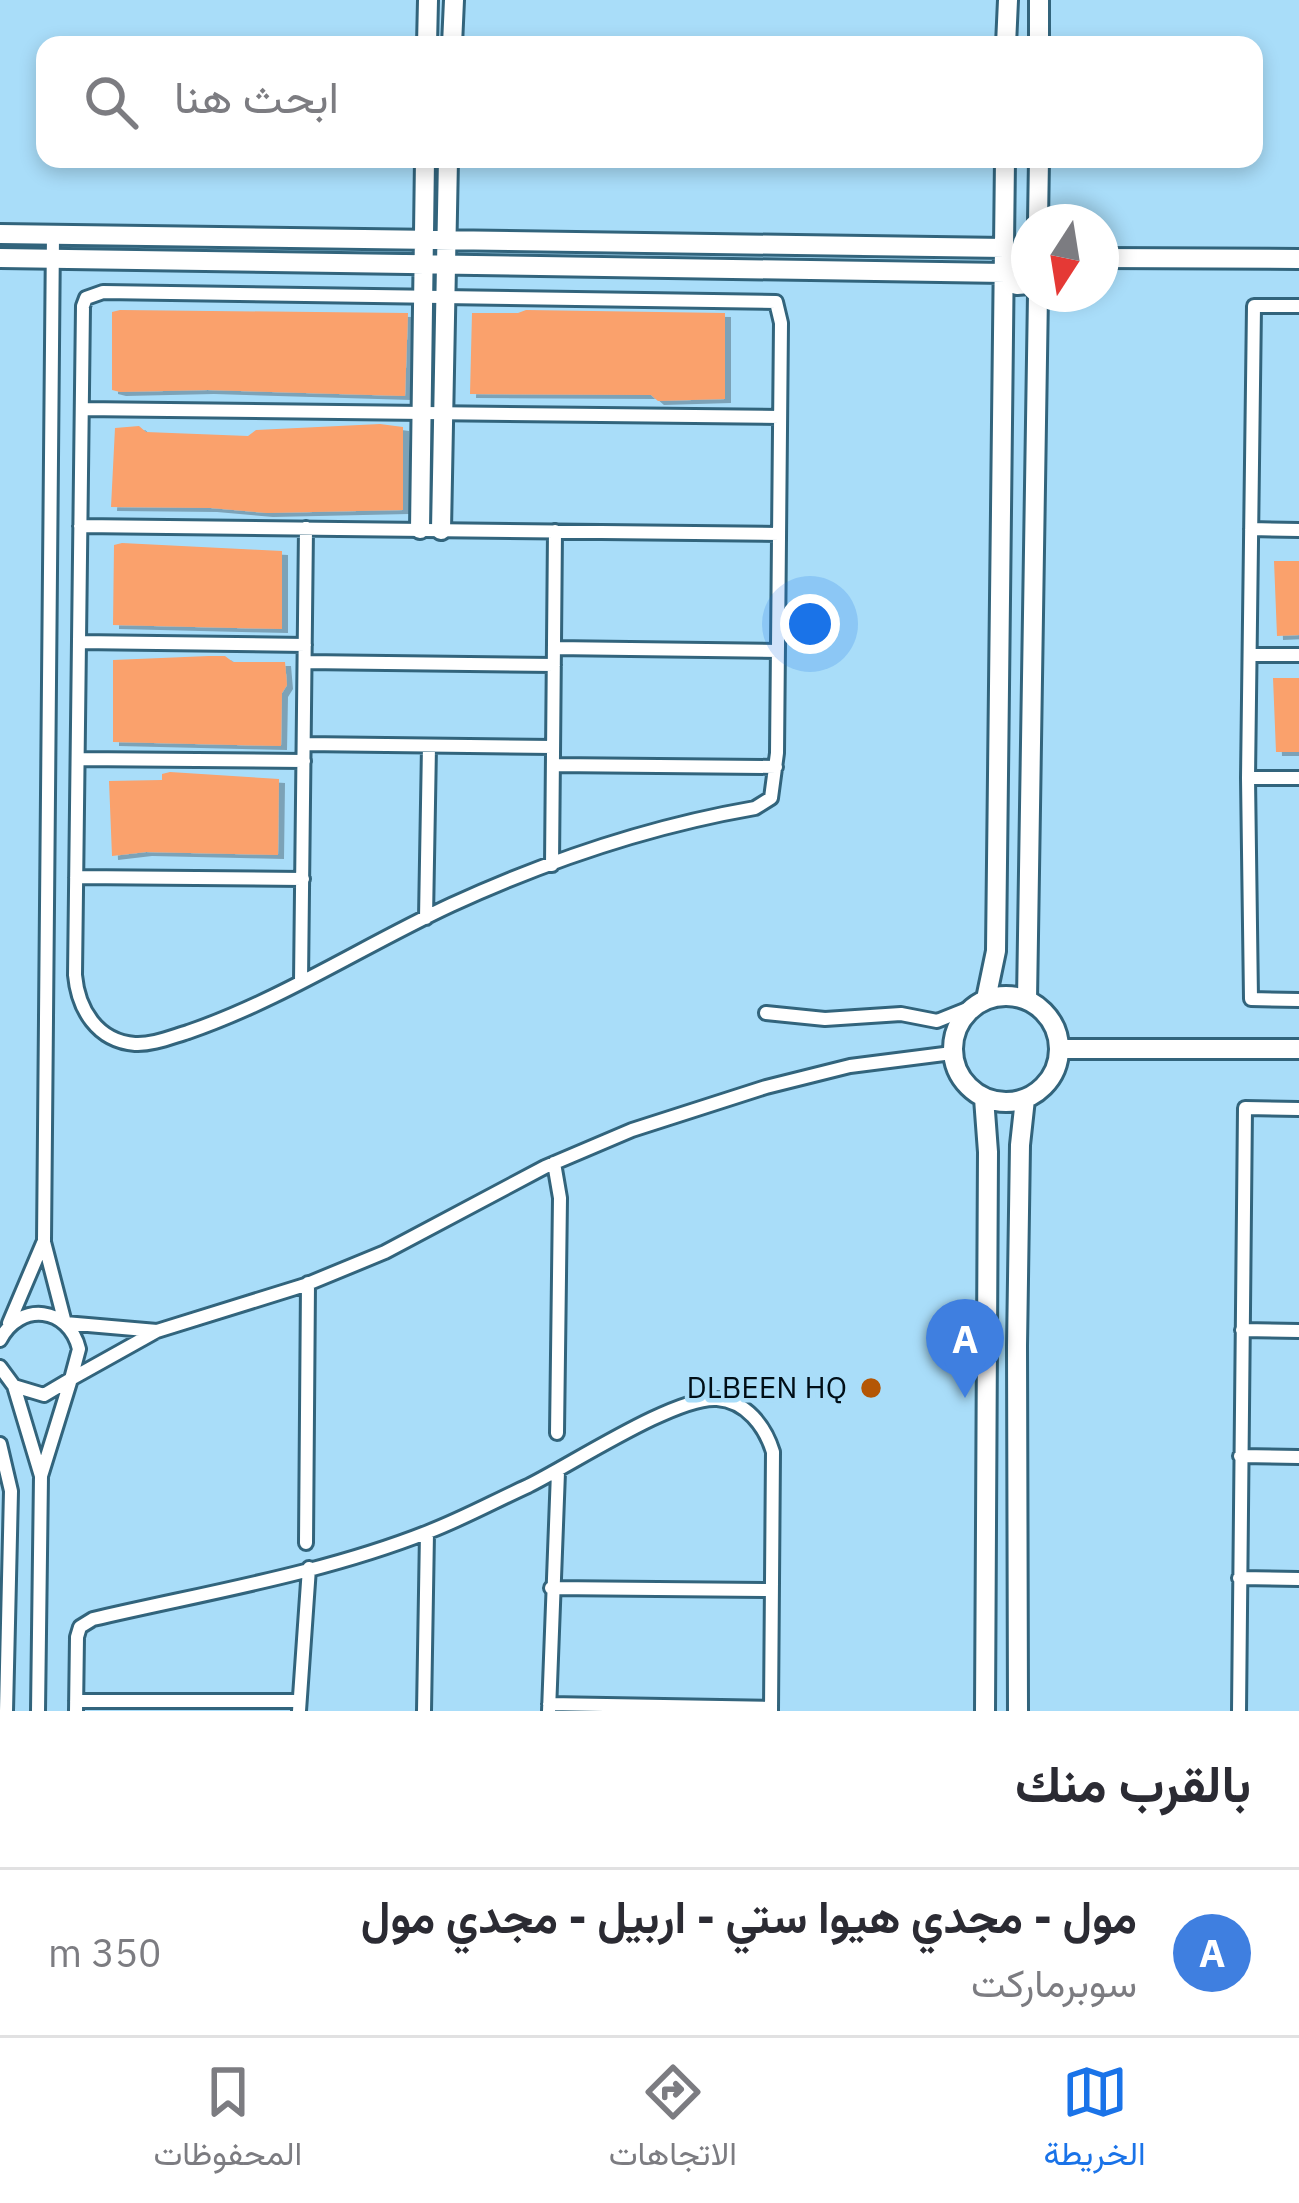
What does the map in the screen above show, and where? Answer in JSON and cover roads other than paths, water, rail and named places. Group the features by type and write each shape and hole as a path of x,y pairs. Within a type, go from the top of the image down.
{"street":[{"path":"427,36 428,0"},
{"path":"452,36 454,0"},
{"path":"1006,36 1007,0"},
{"path":"1039,36 1040,0"},
{"path":"426,168 434,240"},
{"path":"441,530 443,413 433,264 446,168"},
{"path":"766,1012 825,1019 901,1014 937,1021 979,1003 1014,996 1027,1000 1052,1022 1060,1049 1055,1070 1047,1084 1025,1099 1001,1102 984,1098 962,1081 952,1053 954,1032 979,1003 995,951 1005,168"},
{"path":"1038,204 1039,168"},
{"path":"0,234 1005,242 1011,235"},
{"path":"38,1711 41,1475 80,1349 65,1323 44,1241 53,235"},
{"path":"0,258 1005,277 1011,281"},
{"path":"1119,258 1299,259"},
{"path":"93,293 434,297 776,302 781,315 774,793 761,806 671,827 552,865 426,918 302,982 175,1036 137,1044 115,1039 89,1018 76,989 83,307 93,293"},
{"path":"420,530 422,413 434,297"},
{"path":"1299,306 1254,306 1248,778 1251,999 1299,1000"},
{"path":"1027,1000 1037,312"},
{"path":"82,409 780,417"},
{"path":"80,526 779,534"},
{"path":"302,982 306,528"},
{"path":"1251,529 1299,530"},
{"path":"552,865 555,531"},
{"path":"79,642 305,645"},
{"path":"554,648 778,651"},
{"path":"1250,655 1299,655"},
{"path":"305,662 554,664"},
{"path":"304,744 553,747"},
{"path":"426,918 429,746"},
{"path":"78,759 304,761"},
{"path":"553,765 776,767"},
{"path":"1248,778 1299,778"},
{"path":"76,877 302,879"},
{"path":"1060,1049 1299,1049"},
{"path":"9,1385 44,1395 157,1331 308,1283 438,1227 554,1162 693,1108 850,1066 952,1053"},
{"path":"984,1098 988,1152 985,1711"},
{"path":"1018,1711 1017,1346 1025,1099"},
{"path":"1239,1711 1245,1108 1299,1109"},
{"path":"554,1162 560,1198 557,1433"},
{"path":"3,1332 44,1241"},
{"path":"305,1543 308,1283"},
{"path":"986,1304 1018,1303"},
{"path":"3,1332 34,1313 56,1316 65,1323 157,1331"},
{"path":"1242,1330 1299,1331"},
{"path":"986,1347 1017,1346"},
{"path":"0,1367 41,1475"},
{"path":"309,1568 298,1706 76,1706 77,1637 80,1628 93,1619 309,1568 427,1532 558,1472 683,1404 718,1399 737,1405 761,1424 772,1452 771,1710 549,1707 558,1472"},
{"path":"0,1444 5,1491 6,1711"},
{"path":"1240,1456 1299,1457"},
{"path":"424,1711 427,1532"},
{"path":"1239,1577 1299,1579"},
{"path":"551,1588 771,1590"}],"place":[{"name":"DLBEEN HQ","path":"871,1388"},
{"name":"مول - مجدي هيوا ستي - اربيل - مجدي مول","path":"965,1398"}]}
